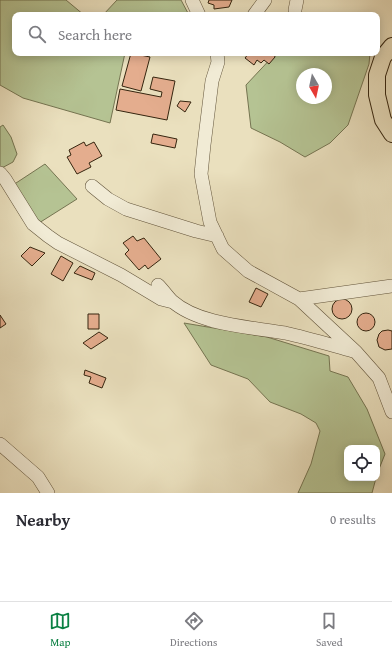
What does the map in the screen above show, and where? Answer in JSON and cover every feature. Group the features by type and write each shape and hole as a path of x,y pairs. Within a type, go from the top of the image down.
{"main road":[{"path":"392,46 383,57 377,74 376,95 383,120 392,134"}],"street":[{"path":"192,0 198,12"},
{"path":"256,12 265,0"},
{"path":"220,56 212,81 201,174 210,222 223,249 248,271 299,299 356,352 378,378 392,412"},
{"path":"0,173 33,224 48,236 58,243 120,275 161,299 173,302 193,314 214,321 263,331 285,333 356,352"},
{"path":"92,186 108,199 126,209 217,236"},
{"path":"158,285 173,302"},
{"path":"299,299 392,286"},
{"path":"0,444 38,477 48,493"}],"green space":[{"path":"0,0 66,0 80,12 12,12 12,56 124,56 110,123 23,98 0,85"},
{"path":"117,0 181,0 187,12 106,12"},
{"path":"273,56 370,56 369,64 348,125 330,143 305,157 280,142 251,128 246,85"},
{"path":"3,125 11,137 17,154 13,162 0,169 0,127"},
{"path":"45,164 77,199 39,223 13,185"},
{"path":"184,323 267,337 329,356 330,371 348,377 367,409 385,454 380,466 380,445 344,445 344,481 375,481 372,493 298,493 311,464 320,431 316,423 301,414 270,402 248,379 211,365"}],"building":[{"path":"209,0 232,0 229,7 214,9 214,5 208,3"},
{"path":"130,56 150,57 141,91 122,86"},
{"path":"247,56 275,57 269,64 264,60 261,63 257,60 254,65 245,58"},
{"path":"153,77 175,81 167,120 116,110 120,89 161,97 162,92 150,89"},
{"path":"180,101 191,102 185,112 177,106"},
{"path":"153,134 177,139 175,148 151,143"},
{"path":"84,142 86,146 94,142 102,156 89,163 91,167 77,174 67,157 71,155 69,150"},
{"path":"133,236 137,241 144,238 161,259 148,269 145,265 139,270 125,254 129,250 123,243"},
{"path":"30,247 45,253 32,266 21,256"},
{"path":"61,256 73,263 63,281 51,274"},
{"path":"80,266 95,273 92,280 74,273"},
{"path":"256,288 268,294 261,307 249,302"},
{"path":"342,299 349,302 352,309 349,316 342,319 335,316 332,309 335,302"},
{"path":"366,313 370,314 374,318 374,326 370,330 366,331 362,330 358,326 357,322 358,318 362,314"},
{"path":"88,314 99,314 99,329 88,329"},
{"path":"0,315 6,324 0,328"},
{"path":"382,331 392,331 392,349 385,350 379,347 377,340"},
{"path":"99,332 108,338 91,349 83,343"},
{"path":"85,370 106,378 102,388 89,383 91,377 84,375"}]}
